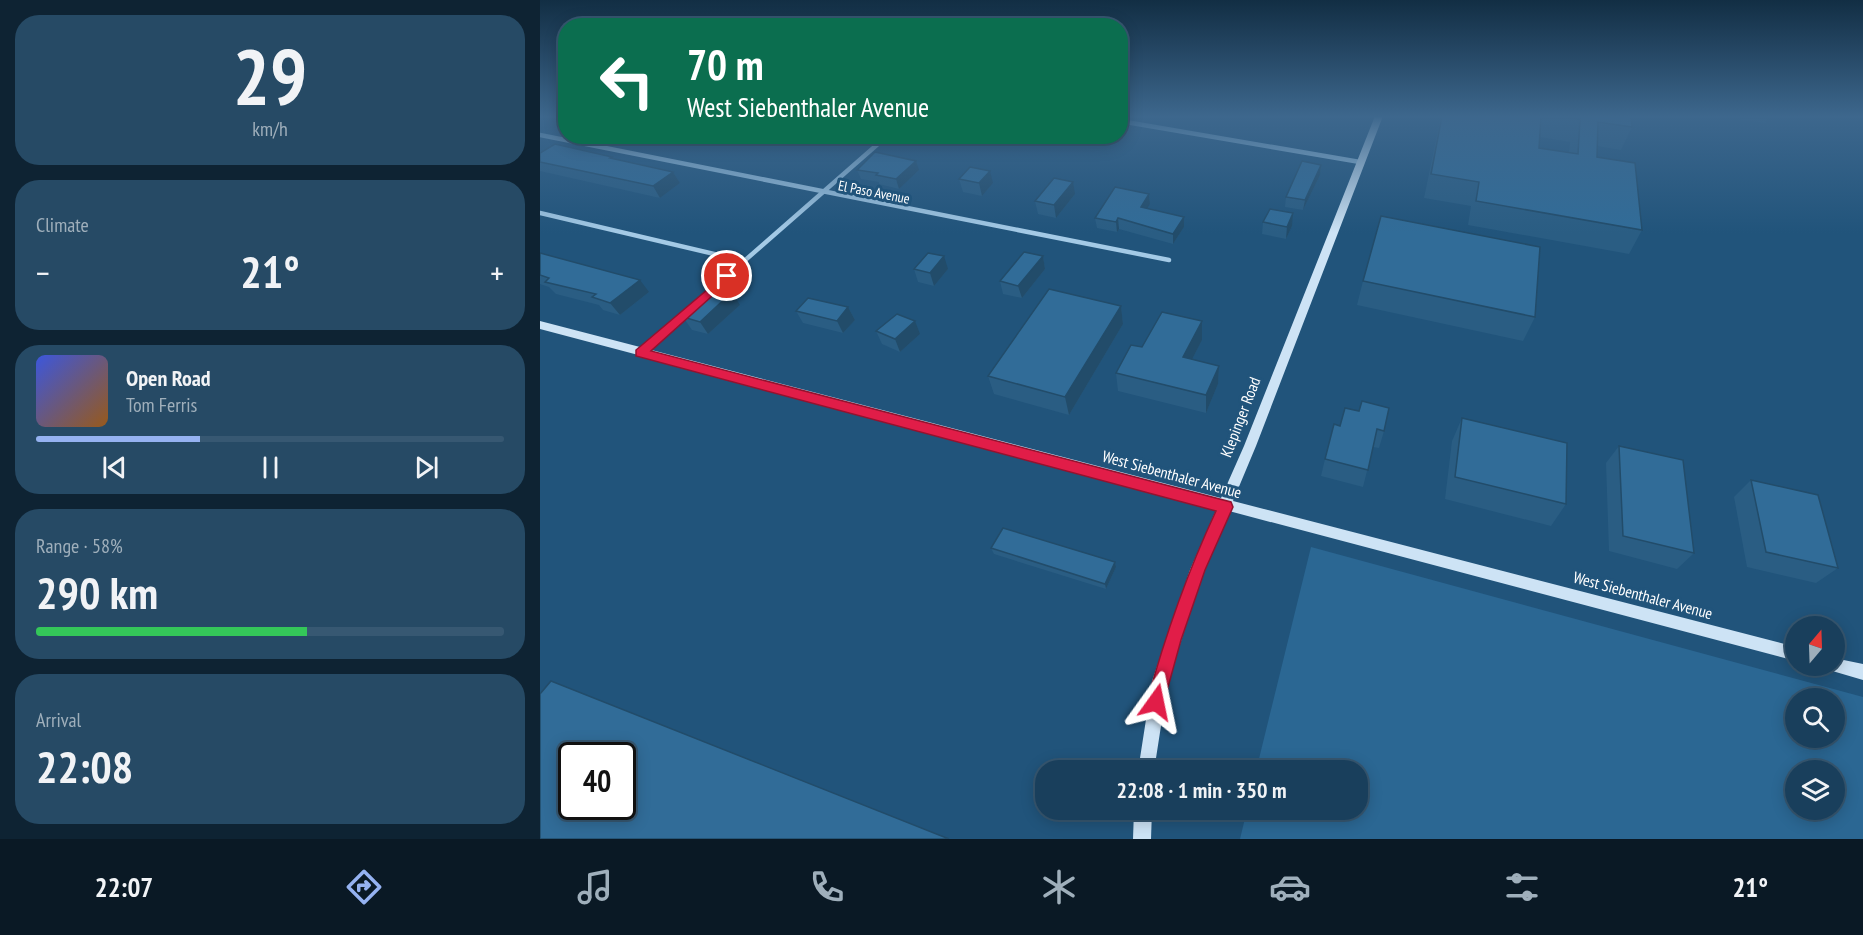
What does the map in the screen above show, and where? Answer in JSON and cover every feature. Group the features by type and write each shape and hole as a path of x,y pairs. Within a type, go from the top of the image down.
{"main road":[{"name":"Klepinger Road","path":"1148,760 1160,681 1172,640 1197,570 1225,507 1363,155"},
{"name":"West Siebenthaler Avenue","path":"540,325 1225,507 1785,651"},
{"path":"1845,668 1863,672"},
{"path":"1142,839 1143,820"}],"street":[{"name":"El Paso Avenue","path":"638,155 1169,261"},
{"path":"641,353 865,155"},
{"path":"1320,155 1360,162"},
{"path":"540,213 744,261"}],"shaded area":[{"path":"1311,547 1830,688 1785,688 1785,748 1845,748 1845,692 1863,697 1863,839 1240,839 1245,820 1368,820 1368,760 1259,760"}],"building":[{"path":"540,155 604,155 673,172 653,186 540,162"},
{"path":"872,155 889,155 916,161 896,179 857,170"},
{"path":"1435,155 1597,155 1597,157 1635,163 1642,230 1476,201 1479,182 1431,174"},
{"path":"1302,161 1321,165 1305,200 1286,197"},
{"path":"970,167 990,171 979,183 959,179"},
{"path":"1054,178 1073,182 1054,205 1035,201"},
{"path":"1115,187 1149,194 1141,207 1184,217 1173,234 1118,218 1116,222 1095,218"},
{"path":"1270,209 1293,213 1287,227 1263,222"},
{"path":"1381,216 1540,247 1535,317 1363,281"},
{"path":"1024,252 1043,256 1018,286 1000,281"},
{"path":"540,253 640,280 610,303 592,297 596,294 545,282 549,278 540,275"},
{"path":"928,253 944,256 930,273 914,269"},
{"path":"722,282 732,292 700,322 683,317"},
{"path":"1049,289 1121,306 1065,397 988,376"},
{"path":"808,298 848,307 837,321 796,311"},
{"path":"1162,312 1202,321 1183,357 1219,366 1206,395 1116,373 1131,345 1142,347"},
{"path":"897,314 915,321 895,339 876,331"},
{"path":"1362,401 1389,408 1384,431 1377,429 1368,470 1325,459 1334,424 1340,426 1345,408 1359,411"},
{"path":"1462,418 1567,443 1566,504 1455,477"},
{"path":"1619,446 1683,460 1694,553 1623,536"},
{"path":"1751,480 1818,495 1838,568 1766,552"},
{"path":"1003,528 1115,562 1105,584 991,548"},
{"path":"551,681 949,839 540,839 540,694"}],"route":[{"path":"727,276 641,353 1225,507 1197,570 1172,640 1156,702"}]}
